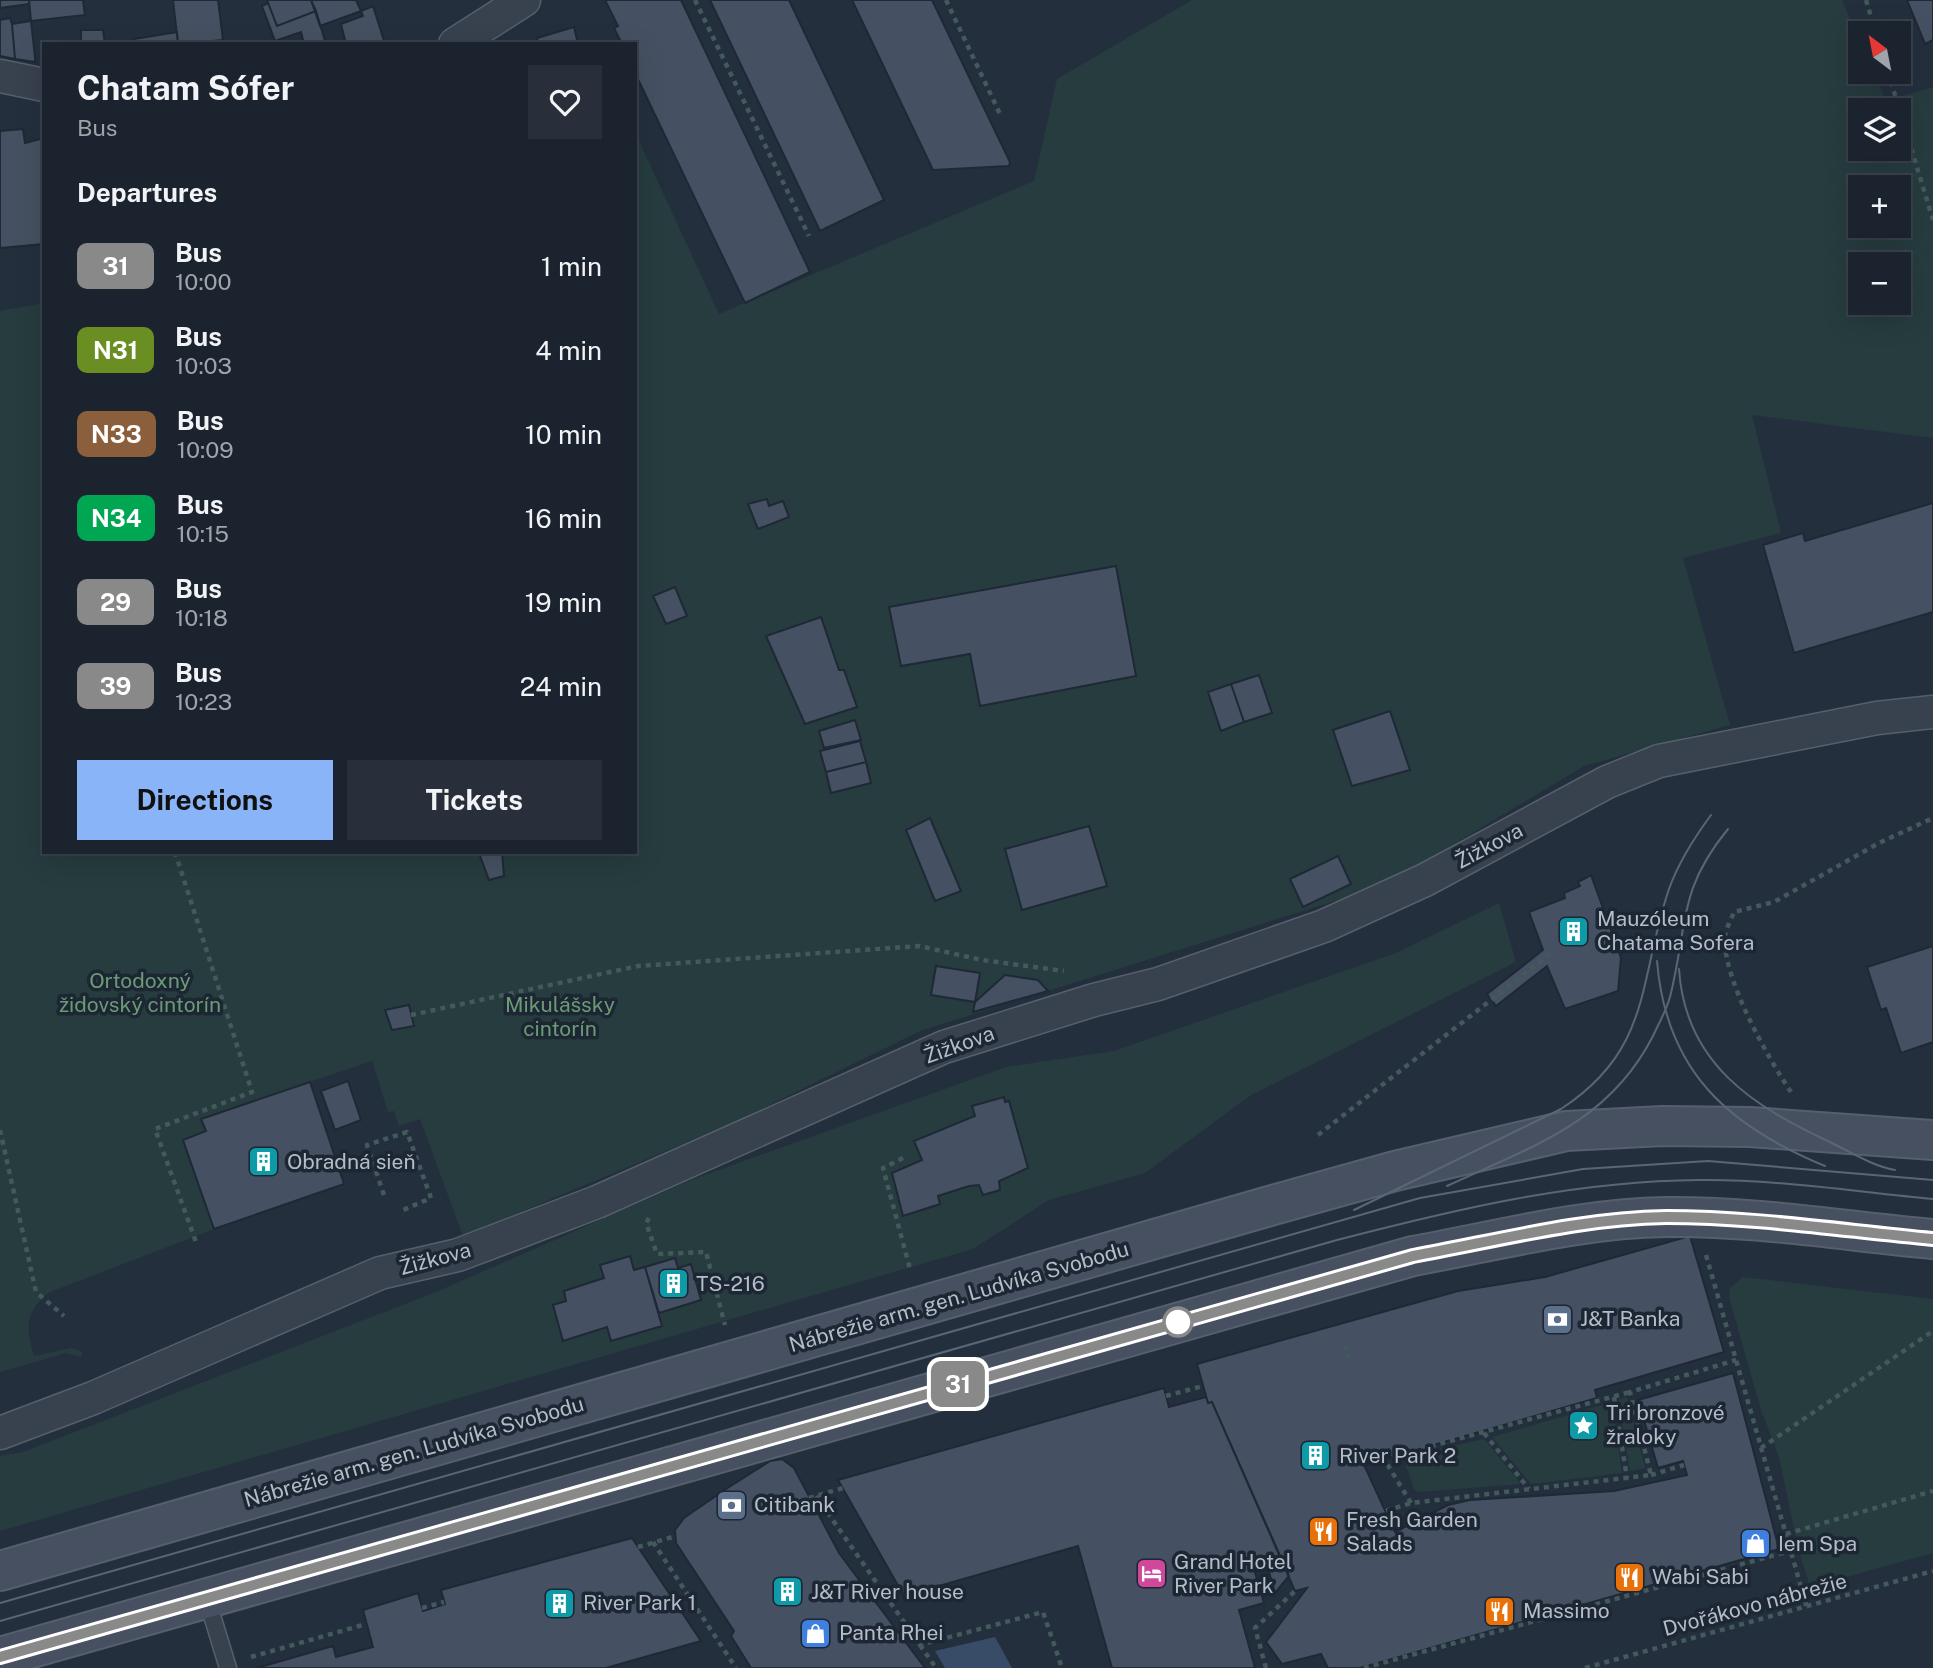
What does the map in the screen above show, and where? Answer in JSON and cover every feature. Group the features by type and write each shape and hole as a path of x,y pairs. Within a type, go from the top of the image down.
{"main road":[{"name":"Nábrežie arm. gen. Ludvíka Svobodu","path":"0,1571 1286,1201 1395,1171 1566,1131 1663,1126 1750,1127 1933,1140"},
{"path":"0,1657 207,1596 360,1556 1413,1256 1592,1224 1665,1217 1737,1220 1933,1239"}],"street":[{"path":"458,42 524,0"},
{"path":"0,76 42,85"},
{"name":"Žižkova","path":"0,1433 93,1398 380,1273 458,1255 597,1202 944,1048 1094,1000 1158,984 1324,926 1425,880 1607,782 1659,761 1877,718 1933,712"}],"lane":[{"path":"207,1596 227,1666"}],"path":[{"path":"695,0 809,236"},
{"path":"946,0 1000,114"},
{"path":"1866,0 1872,21"},
{"path":"1892,84 1933,220"},
{"path":"1798,1103 1761,1047 1728,963 1724,936 1734,912 1774,902 1879,843 1933,818"},
{"path":"176,854 252,1092 155,1129 196,1242"},
{"path":"411,1015 638,966 919,946 982,960 1077,973"},
{"path":"1318,1135 1555,950"},
{"path":"0,1130 36,1292 64,1315"},
{"path":"384,1195 367,1145 407,1132 432,1198 401,1211"},
{"path":"903,1158 883,1168 913,1280"},
{"path":"680,1167 646,1223 657,1254 706,1252 727,1332"},
{"path":"1705,1249 1807,1608"},
{"path":"1761,1448 1933,1331"},
{"path":"1345,1345 1348,1357"},
{"path":"1411,1503 1384,1459 1614,1397 1736,1360"},
{"path":"1166,1396 1203,1386"},
{"path":"1630,1392 1651,1475"},
{"path":"1614,1397 1627,1478"},
{"path":"1484,1433 1529,1490"},
{"path":"1752,1444 1759,1441"},
{"path":"1386,1511 1411,1503 1651,1475 1684,1465"},
{"path":"809,1498 843,1488"},
{"path":"1786,1534 1933,1491"},
{"path":"816,1496 936,1668"},
{"path":"638,1547 676,1536"},
{"path":"653,1542 736,1668"},
{"path":"1364,1668 1790,1550"},
{"name":"Dvořákovo nábrežie","path":"1585,1668 1933,1571"},
{"path":"1266,1668 1255,1628 1295,1591"},
{"path":"422,1608 444,1602"},
{"path":"920,1645 1043,1612 1062,1668"},
{"path":"227,1666 366,1624"}],"green space":[{"path":"1192,0 1842,0 1851,21 1848,21 1848,84 1878,84 1885,98 1848,98 1848,161 1911,161 1911,98 1896,98 1933,87 1933,438 1752,415 1781,533 1683,558 1730,725 1584,766 1386,885 920,1031 735,1122 463,1236 420,1119 399,1126 394,1111 388,1112 372,1061 202,1118 206,1131 183,1140 214,1229 50,1292 35,1306 29,1321 29,1337 34,1356 72,1348 82,1352 82,1357 66,1353 0,1372 0,311 42,303 42,854 637,854 637,136 719,314 1034,181 1057,79"},
{"path":"1499,903 1516,962 1251,1095 1145,1173 1049,1200 973,1249 0,1531 0,1456 23,1452 436,1292 691,1180 1006,1067 1114,1051 1396,953"},
{"path":"1743,1277 1933,1299 1933,1553 1810,1587 1798,1548 1779,1457 1761,1410 1729,1297 1730,1288"},
{"path":"1627,1397 1645,1468 1630,1471 1618,1400"},
{"path":"1612,1402 1622,1473 1531,1484 1492,1437"},
{"path":"1484,1439 1521,1484 1418,1492 1414,1489 1403,1457"}],"water":[{"path":"995,1637 1012,1668 945,1668 935,1651"}],"building":[{"path":"0,0 29,0 29,4 0,8"},
{"path":"29,0 83,0 85,15 31,21"},
{"path":"173,0 218,0 223,40 178,42"},
{"path":"267,0 311,0 316,11 277,26"},
{"path":"311,0 356,0 361,11 320,26"},
{"path":"605,0 681,0 810,272 745,303 637,77 637,42 621,42 614,28 618,26"},
{"path":"710,0 789,0 884,200 820,231"},
{"path":"852,0 932,0 1010,162 1009,166 933,170"},
{"path":"1907,0 1933,0 1933,40 1925,44"},
{"path":"268,3 277,26 316,11 325,42 304,42 301,32 275,41 262,6"},
{"path":"373,6 384,42 346,42 341,24 363,16 361,11"},
{"path":"10,18 15,59 0,56 0,20"},
{"path":"31,21 35,62 15,59 12,24"},
{"path":"574,27 578,42 538,42 537,38"},
{"path":"81,30 103,30 105,42 81,42"},
{"path":"177,32 178,42 135,42 134,39"},
{"path":"23,129 25,143 42,139 42,244 0,248 0,131"},
{"path":"767,499 769,506 783,501 789,517 758,529 748,504"},
{"path":"1933,503 1933,612 1794,653 1763,545 1803,533 1805,541"},
{"path":"1116,566 1136,676 980,706 970,654 901,666 889,607"},
{"path":"675,587 687,616 666,624 653,596"},
{"path":"821,617 839,670 844,670 857,707 805,724 766,636"},
{"path":"1259,675 1272,713 1244,722 1231,684"},
{"path":"1231,684 1244,722 1221,731 1208,692"},
{"path":"1390,711 1410,770 1352,786 1333,730"},
{"path":"855,720 861,740 824,748 819,731"},
{"path":"860,741 866,762 826,772 820,751"},
{"path":"866,762 871,783 831,793 826,772"},
{"path":"930,818 961,891 935,901 906,830"},
{"path":"1089,826 1107,886 1022,910 1005,849"},
{"path":"502,854 504,876 489,880 480,856"},
{"path":"1338,856 1351,884 1303,907 1290,879"},
{"name":"Mauzóleum Chatama Sofera","path":"1591,875 1621,958 1618,991 1565,1009 1547,966 1496,1006 1487,994 1543,950 1529,912 1565,898 1564,893 1580,886 1578,882"},
{"path":"1933,946 1933,1042 1901,1053 1886,1008 1881,1010 1867,967"},
{"path":"936,966 980,973 975,1002 931,995"},
{"path":"1005,975 1038,980 1048,991 973,1012 975,1002"},
{"path":"409,1005 414,1026 392,1030 385,1010"},
{"path":"348,1081 361,1120 335,1130 321,1091"},
{"name":"Obradná sieň","path":"310,1082 344,1184 214,1229 183,1140 206,1131 201,1119"},
{"path":"1004,1097 1005,1102 1009,1101 1028,1168 999,1181 1000,1190 983,1195 979,1185 969,1186 938,1196 940,1204 903,1216 892,1173 922,1160 914,1141 975,1116 972,1106"},
{"name":"River Park 2","path":"1690,1236 1724,1352 1595,1390 1597,1398 1364,1465 1395,1532 1448,1505 1470,1500 1614,1491 1687,1475 1683,1461 1658,1468 1638,1400 1733,1373 1779,1549 1360,1668 1328,1668 1321,1654 1282,1664 1266,1642 1307,1588 1295,1591 1212,1402 1208,1403 1197,1364 1458,1291 1545,1277"},
{"path":"630,1256 634,1270 645,1267 662,1326 611,1341 607,1327 563,1341 553,1305 566,1301 564,1291 604,1278 600,1265"},
{"name":"TS-216","path":"675,1258 678,1268 691,1264 701,1300 659,1313 645,1267"},
{"path":"1164,1388 1169,1407 1206,1397 1208,1403 1212,1402 1289,1576 1275,1593 1267,1565 1254,1569 1264,1603 1239,1610 1255,1668 1112,1668 1078,1546 904,1596 838,1480"},
{"name":"J&T River house","path":"782,1459 794,1468 839,1553 925,1668 751,1668 731,1636 734,1631 676,1543 675,1530 684,1518 726,1489 770,1461"},
{"name":"River Park 1","path":"632,1538 701,1641 606,1668 257,1668 333,1646 336,1657 373,1647 363,1610 418,1593 423,1611 445,1604 441,1590"}],"tram line":[{"path":"1354,1210 1561,1109 1591,1086 1612,1062 1627,1037 1638,1011 1669,889 1687,850 1711,815"},
{"path":"1447,1186 1537,1145 1564,1129 1590,1112 1614,1091 1635,1066 1653,1036 1668,1002 1692,891 1700,871 1728,829"},
{"path":"1657,961 1663,1000 1673,1034 1689,1064 1708,1090 1732,1113 1759,1133 1825,1166"},
{"path":"1679,969 1684,1002 1694,1031 1709,1056 1728,1078 1751,1097 1803,1129 1871,1162 1895,1170"},
{"path":"0,1603 1420,1198 1583,1169 1708,1161 1933,1180"},
{"path":"0,1621 1337,1240 1471,1208 1607,1185 1699,1180 1787,1184 1933,1199"}],"bus line":[{"name":"31","path":"0,1657 238,1587 360,1556 1413,1256 1592,1224 1665,1217 1737,1220 1933,1239"}],"place":[{"name":"Mauzóleum Chatama Sofera","path":"1574,931"},
{"name":"Obradná sieň","path":"264,1162"},
{"name":"TS-216","path":"673,1284"},
{"name":"J&T Banka","path":"1557,1319"},
{"name":"Tri bronzové žraloky","path":"1583,1425"},
{"name":"River Park 2","path":"1316,1456"},
{"name":"Citibank","path":"731,1505"},
{"name":"Fresh Garden Salads","path":"1323,1532"},
{"name":"Iem Spa","path":"1755,1544"},
{"name":"Grand Hotel River Park","path":"1151,1574"},
{"name":"Wabi Sabi","path":"1629,1577"},
{"name":"J&T River house","path":"788,1592"},
{"name":"River Park 1","path":"560,1603"},
{"name":"Massimo","path":"1500,1611"},
{"name":"Panta Rhei","path":"816,1633"}],"park label":[{"name":"Ortodoxný židovský cintorín","path":"140,993"},
{"name":"Mikulášsky cintorín","path":"560,1017"}]}
